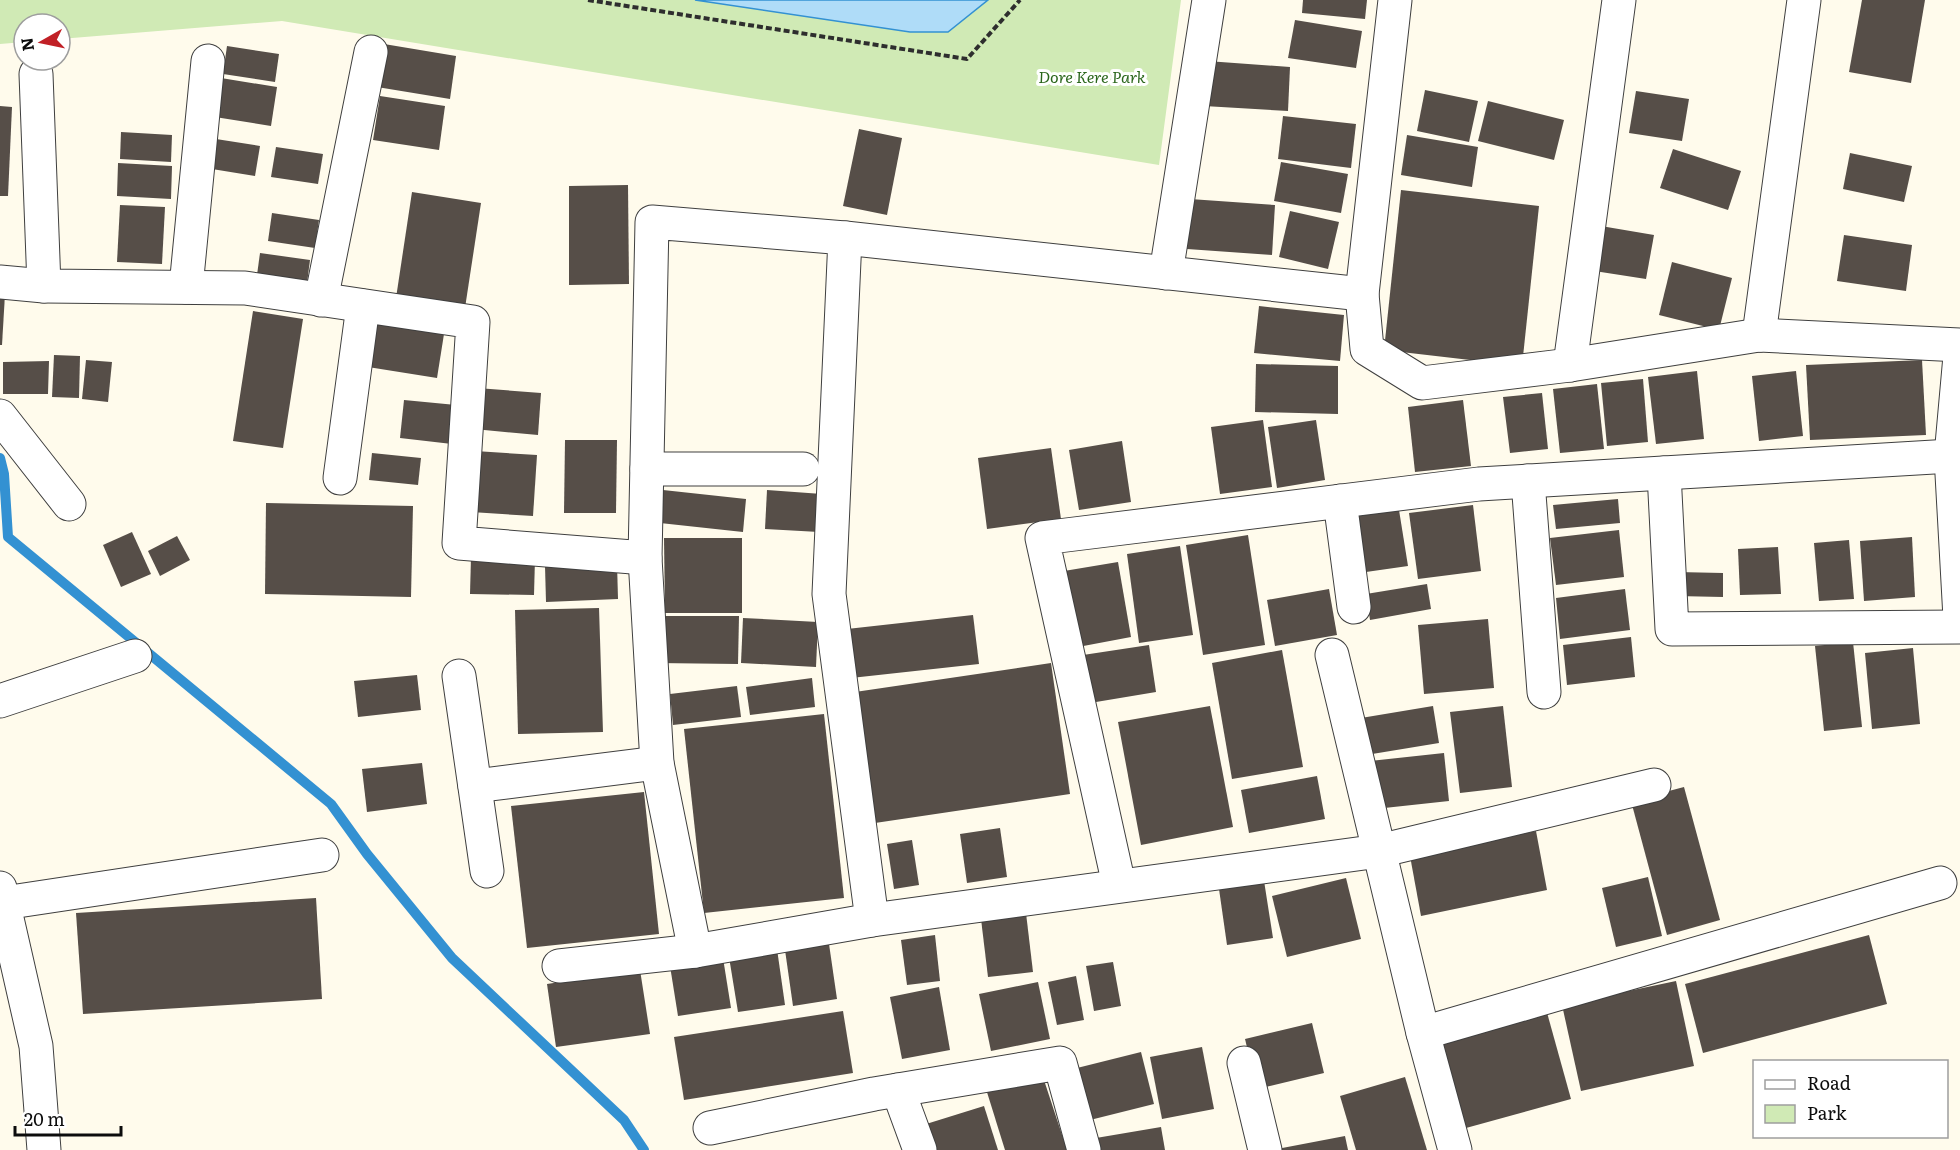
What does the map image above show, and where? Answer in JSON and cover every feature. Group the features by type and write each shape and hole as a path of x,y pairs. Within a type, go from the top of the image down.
{"street":[{"path":"1166,273 1209,0"},
{"path":"1395,0 1362,294 1367,350 1422,383 1570,365 1759,335 1960,345"},
{"path":"1570,365 1619,0"},
{"path":"1759,335 1804,0"},
{"path":"321,300 371,52"},
{"path":"186,287 208,61"},
{"path":"36,74 44,286"},
{"path":"695,951 657,763 645,558 652,222 846,238 1362,294"},
{"path":"846,238 829,594 872,920"},
{"path":"0,282 44,286 245,288 473,322 459,543 645,558"},
{"path":"340,478 363,306"},
{"path":"1960,356 1951,456 1960,618"},
{"path":"0,416 69,504"},
{"path":"1119,885 1042,538 1479,484 1951,456"},
{"path":"647,469 803,468"},
{"path":"1664,473 1672,629 1960,627"},
{"path":"1528,481 1544,692"},
{"path":"1340,501 1354,607"},
{"path":"1332,655 1423,1033 1455,1150"},
{"path":"0,701 135,656"},
{"path":"459,676 487,871"},
{"path":"475,786 657,763"},
{"path":"560,966 695,951 872,920 1379,851 1654,785"},
{"path":"44,1150 36,1046 3,912 321,855"},
{"path":"1423,1033 1940,883"},
{"path":"710,1128 898,1090 1060,1064 1084,1150"},
{"path":"1244,1064 1266,1150"},
{"path":"898,1090 920,1150"}],"path":[{"path":"588,0 967,59 1020,0"}],"green space":[{"name":"Dore Kere Park","path":"0,0 1181,0 1159,165 282,21 72,38 72,12 12,12 12,43 0,44"}],"water":[{"path":"695,0 988,0 948,32 910,32"}],"building":[{"path":"1303,0 1367,0 1365,19 1302,13"},
{"path":"1862,0 1925,0 1911,83 1849,72"},
{"path":"1295,20 1362,31 1356,68 1288,58"},
{"path":"384,44 456,56 450,99 377,87"},
{"path":"227,46 279,54 275,82 223,74"},
{"path":"1207,61 1290,67 1288,111 1204,106"},
{"path":"221,78 277,87 271,126 215,117"},
{"path":"1425,90 1478,101 1469,142 1417,131"},
{"path":"1636,91 1689,99 1682,141 1629,133"},
{"path":"380,96 445,106 439,150 373,140"},
{"path":"1488,101 1564,120 1554,160 1478,141"},
{"path":"0,106 12,107 8,196 0,196"},
{"path":"1283,116 1356,124 1351,168 1278,159"},
{"path":"859,129 902,138 887,215 843,206"},
{"path":"121,132 172,135 171,162 120,159"},
{"path":"1407,135 1478,147 1472,187 1401,175"},
{"path":"216,139 260,146 255,176 212,169"},
{"path":"276,147 323,154 318,184 271,177"},
{"path":"1673,149 1741,171 1728,210 1660,188"},
{"path":"1850,153 1912,166 1904,202 1843,189"},
{"path":"1281,162 1348,174 1341,213 1274,201"},
{"path":"118,163 172,166 171,199 117,196"},
{"path":"628,185 629,284 569,285 569,186"},
{"path":"1401,190 1539,206 1522,366 1384,350"},
{"path":"412,192 481,203 465,308 396,298"},
{"path":"1190,199 1275,205 1272,255 1187,249"},
{"path":"120,205 165,207 162,264 117,262"},
{"path":"1290,211 1339,222 1328,269 1279,257"},
{"path":"272,213 319,220 315,248 268,241"},
{"path":"1595,225 1654,235 1646,279 1588,270"},
{"path":"1844,235 1912,245 1906,291 1837,281"},
{"path":"260,253 310,260 307,283 257,275"},
{"path":"1672,262 1732,278 1719,330 1659,315"},
{"path":"0,293 5,294 2,345 0,345"},
{"path":"1259,306 1344,315 1340,361 1254,353"},
{"path":"253,311 303,319 283,448 233,441"},
{"path":"375,324 444,334 437,378 368,367"},
{"path":"54,355 80,356 79,398 52,397"},
{"path":"86,360 112,362 108,402 82,399"},
{"path":"1922,360 1926,435 1810,440 1806,365"},
{"path":"49,361 48,394 3,394 3,362"},
{"path":"1256,364 1338,366 1338,414 1255,412"},
{"path":"1697,371 1704,439 1656,444 1648,377"},
{"path":"1796,371 1803,436 1759,441 1752,376"},
{"path":"1643,379 1648,442 1607,446 1601,383"},
{"path":"1597,384 1604,449 1560,453 1553,389"},
{"path":"477,388 541,393 538,435 474,429"},
{"path":"1542,393 1548,449 1510,453 1503,397"},
{"path":"404,400 456,405 452,444 400,438"},
{"path":"1463,400 1471,466 1415,472 1408,407"},
{"path":"1263,420 1272,487 1220,494 1211,427"},
{"path":"1316,420 1325,480 1277,488 1268,427"},
{"path":"565,440 617,440 616,513 564,513"},
{"path":"1122,441 1131,502 1079,510 1069,450"},
{"path":"1051,448 1061,519 987,529 978,458"},
{"path":"475,451 537,455 533,516 471,512"},
{"path":"372,453 421,458 418,485 369,480"},
{"path":"663,490 746,499 743,532 660,523"},
{"path":"767,490 822,494 819,532 765,529"},
{"path":"1618,499 1620,523 1556,529 1553,505"},
{"path":"266,503 413,506 411,597 265,594"},
{"path":"1473,505 1481,571 1418,579 1409,513"},
{"path":"1399,510 1408,566 1366,572 1358,516"},
{"path":"1619,530 1624,577 1556,585 1550,538"},
{"path":"132,532 151,574 121,587 103,545"},
{"path":"1248,535 1265,645 1203,655 1186,545"},
{"path":"177,536 190,560 160,576 148,551"},
{"path":"1912,537 1915,597 1864,601 1860,541"},
{"path":"664,538 742,538 742,613 665,613"},
{"path":"1849,540 1854,599 1819,601 1814,543"},
{"path":"1180,546 1193,635 1139,643 1127,554"},
{"path":"1778,547 1781,594 1740,595 1738,549"},
{"path":"471,557 535,558 534,595 470,594"},
{"path":"1118,562 1131,637 1078,647 1064,571"},
{"path":"617,563 618,599 546,602 545,566"},
{"path":"1677,572 1723,573 1723,597 1676,596"},
{"path":"1427,584 1431,609 1370,620 1366,594"},
{"path":"1329,589 1337,635 1275,646 1267,600"},
{"path":"1625,589 1630,630 1560,639 1556,598"},
{"path":"599,608 603,732 518,734 515,610"},
{"path":"973,615 979,664 851,678 847,629"},
{"path":"656,616 739,616 738,664 656,663"},
{"path":"743,618 818,622 816,667 741,663"},
{"path":"1488,619 1494,688 1424,694 1418,625"},
{"path":"1631,637 1635,677 1567,685 1563,645"},
{"path":"1853,642 1862,727 1824,731 1815,646"},
{"path":"1149,645 1156,692 1090,703 1083,655"},
{"path":"1913,648 1920,724 1872,729 1865,653"},
{"path":"1282,650 1303,767 1232,779 1212,663"},
{"path":"1051,663 1070,794 875,823 855,692"},
{"path":"417,675 421,710 358,717 354,681"},
{"path":"812,678 815,707 750,715 746,687"},
{"path":"737,686 741,717 673,725 670,694"},
{"path":"1210,706 1233,827 1141,845 1118,722"},
{"path":"1433,706 1439,743 1360,756 1355,719"},
{"path":"1503,706 1512,787 1460,793 1450,712"},
{"path":"824,714 844,898 704,913 684,729"},
{"path":"1444,753 1449,801 1375,809 1370,761"},
{"path":"422,763 427,804 367,812 362,769"},
{"path":"1317,776 1325,819 1249,833 1241,790"},
{"path":"1684,787 1720,920 1667,935 1631,801"},
{"path":"644,792 659,934 527,948 511,806"},
{"path":"1000,828 1007,877 967,883 960,834"},
{"path":"1536,831 1547,890 1421,916 1410,856"},
{"path":"912,840 919,885 894,889 887,844"},
{"path":"1262,868 1273,938 1227,945 1217,875"},
{"path":"1648,877 1662,936 1616,947 1602,888"},
{"path":"1346,878 1361,939 1287,957 1272,896"},
{"path":"316,898 322,999 83,1014 76,913"},
{"path":"1026,913 1033,972 988,977 981,919"},
{"path":"935,935 940,981 907,985 901,940"},
{"path":"1869,935 1887,1004 1703,1053 1685,984"},
{"path":"829,944 837,999 793,1006 785,950"},
{"path":"777,949 785,1005 738,1012 729,957"},
{"path":"723,958 731,1008 678,1016 670,966"},
{"path":"1113,962 1121,1006 1094,1011 1086,966"},
{"path":"640,970 650,1034 556,1047 547,984"},
{"path":"1076,976 1084,1020 1057,1025 1048,982"},
{"path":"1676,981 1694,1066 1581,1091 1562,1005"},
{"path":"1038,982 1050,1039 991,1051 979,994"},
{"path":"939,987 950,1050 902,1059 890,997"},
{"path":"1546,1009 1571,1099 1466,1128 1441,1037"},
{"path":"843,1011 853,1073 684,1100 674,1037"},
{"path":"1312,1023 1324,1073 1257,1089 1245,1039"},
{"path":"1202,1047 1214,1109 1162,1119 1150,1057"},
{"path":"1141,1052 1154,1104 1086,1121 1073,1069"},
{"path":"1041,1071 1067,1150 1005,1150 986,1089"},
{"path":"1405,1077 1427,1150 1356,1150 1340,1096"},
{"path":"984,1106 998,1150 931,1150 923,1125"},
{"path":"1161,1127 1165,1150 1098,1150 1096,1138"},
{"path":"1345,1136 1348,1150 1277,1150 1277,1149"}],"waterway":[{"path":"0,458 4,474 8,537 331,804 367,854 452,958 624,1120 644,1150"}]}
